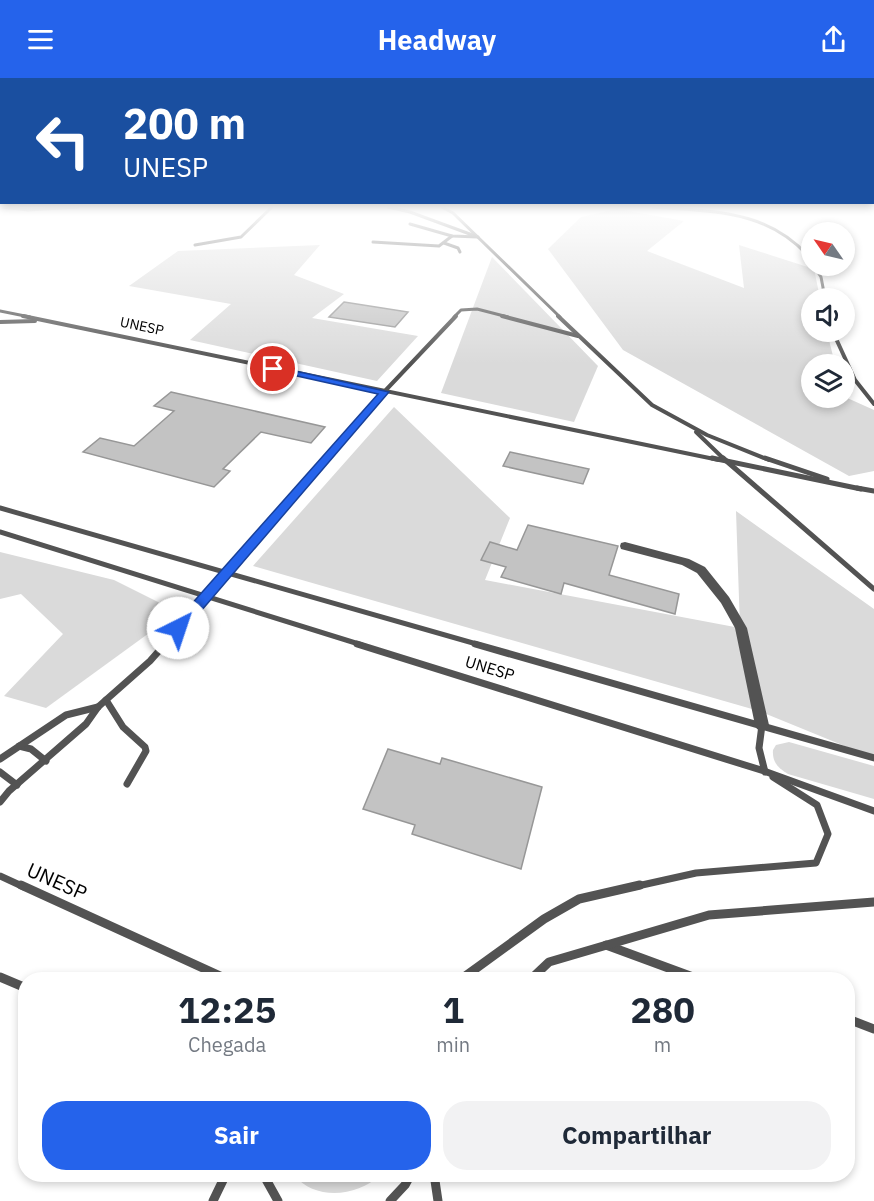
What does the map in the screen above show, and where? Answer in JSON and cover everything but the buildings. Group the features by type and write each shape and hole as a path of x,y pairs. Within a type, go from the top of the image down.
{"street":[{"path":"625,546 685,562 701,570 714,586 741,628 762,725"}],"lane":[{"name":"UNESP","path":"501,259 652,405 743,451 861,489"},
{"name":"UNESP","path":"0,802 86,724 98,706 150,661 384,392 465,309 477,309 578,336"},
{"name":"UNESP","path":"0,311 728,463 874,491"},
{"path":"0,322 50,321"},
{"path":"838,342 853,376 869,401 874,404"},
{"name":"UNESP","path":"689,425 728,463 874,589"},
{"name":"UNESP","path":"0,508 874,758"},
{"name":"UNESP","path":"0,532 764,771 873,812"},
{"path":"106,700 123,727 145,747 146,751 127,784"},
{"name":"UNESP","path":"0,759 66,715 98,706"},
{"path":"762,725 758,737 758,752 764,771"},
{"path":"20,746 31,749 46,761"},
{"name":"UNESP","path":"471,972 544,919 579,899 696,873 816,863 828,834 817,805 764,771"},
{"path":"0,772 17,785"},
{"name":"UNESP","path":"0,876 211,972"},
{"path":"538,972 549,962 709,915 874,902"},
{"path":"605,945 679,972"},
{"path":"0,977 18,985"},
{"path":"855,1022 874,1029"},
{"path":"213,1201 222,1182"},
{"path":"268,1182 279,1201"},
{"path":"390,1201 407,1182"},
{"path":"435,1182 438,1201"}],"shaded area":[{"path":"166,259 308,259 294,275 344,294 312,318 418,336 377,381 190,340 231,304 129,286"},
{"path":"491,259 494,259 598,366 574,422 441,393"},
{"path":"556,259 669,259 744,288 741,259 784,259 801,265 801,276 815,276 818,288 801,288 801,342 830,342 832,354 801,354 801,408 855,408 855,401 874,410 874,471 849,476 623,350"},
{"path":"394,407 510,518 485,580 740,628 736,511 874,609 874,758 759,711 253,566"},
{"path":"0,552 114,580 178,612 46,708 4,696 63,634 21,594 0,599"},
{"path":"789,742 874,766 874,799 784,772 775,761 773,750 776,745"},
{"path":"371,1182 348,1192 336,1193 313,1189 303,1183"}],"route":[{"path":"178,628 384,392 273,369"}]}
